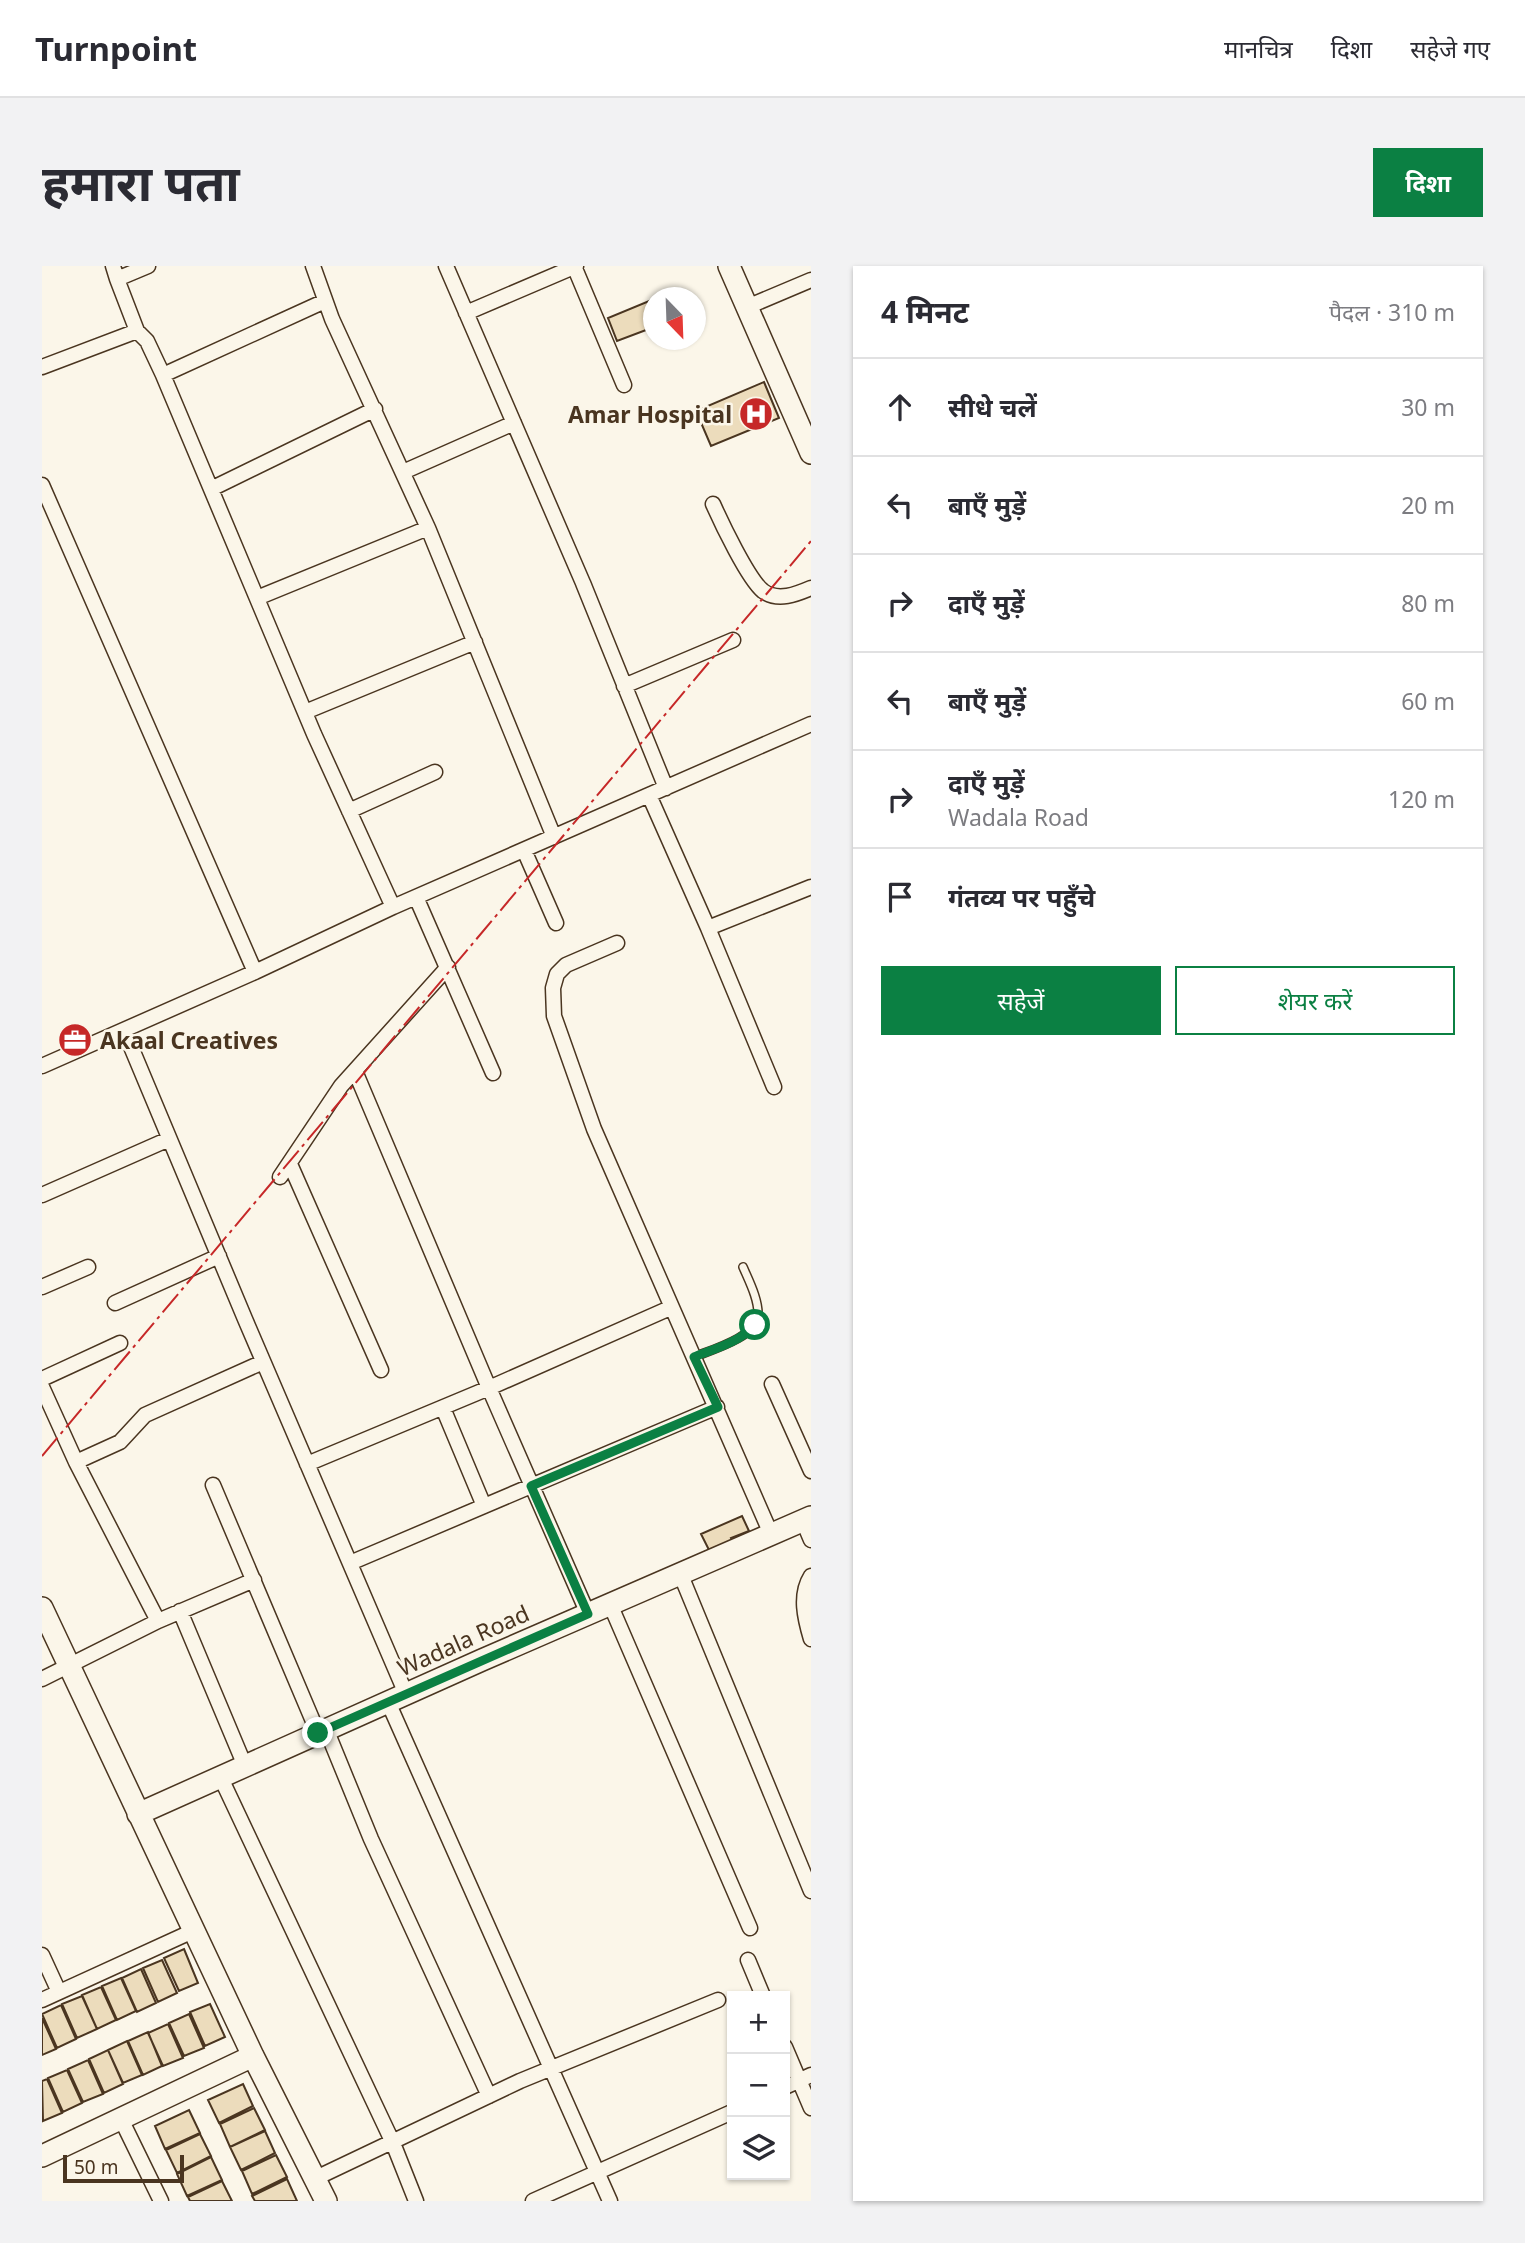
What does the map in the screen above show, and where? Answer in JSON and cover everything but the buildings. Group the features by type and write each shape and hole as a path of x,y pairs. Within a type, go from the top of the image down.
{"street":[{"path":"148,266 115,272 137,331 147,341 163,375 305,712 393,907"},
{"path":"313,266 325,301 428,528 554,837"},
{"path":"446,266 666,788"},
{"path":"466,313 575,266 624,385"},
{"path":"729,266 811,453"},
{"path":"747,307 811,280"},
{"path":"163,375 325,301"},
{"path":"42,367 137,331"},
{"path":"211,489 375,409"},
{"path":"402,472 514,423"},
{"path":"42,485 255,972"},
{"path":"713,504 738,553 763,591 791,596 811,588"},
{"path":"257,598 428,528"},
{"path":"624,686 733,640"},
{"path":"305,712 475,642"},
{"path":"42,1066 255,972 393,907 811,724"},
{"path":"349,811 435,772"},
{"path":"649,795 774,1087"},
{"path":"524,850 556,923"},
{"path":"708,928 811,887"},
{"path":"416,897 493,1073"},
{"path":"617,943 566,965 557,974 552,1003 554,1016 594,1129 670,1308 718,1407 771,1534"},
{"path":"280,1177 341,1086 448,967"},
{"path":"124,1030 350,1563 397,1698 551,2069 610,2201"},
{"path":"355,1070 588,1614"},
{"path":"42,1195 169,1139"},
{"path":"290,1164 381,1370"},
{"path":"115,1303 219,1256"},
{"path":"42,1287 88,1267"},
{"path":"307,1464 443,1408 670,1308"},
{"path":"42,1379 120,1343"},
{"path":"76,1462 120,1442 145,1415 263,1362"},
{"path":"772,1384 811,1471"},
{"path":"42,1387 76,1462 158,1621"},
{"path":"350,1563 718,1407"},
{"path":"443,1408 484,1506"},
{"path":"213,1485 489,2096"},
{"name":"Wadala Road","path":"138,1814 680,1573 771,1534 808,1526"},
{"path":"680,1573 811,1891"},
{"path":"811,1576 804,1602 811,1639"},
{"path":"42,1679 158,1621 254,1580"},
{"path":"610,1604 750,1928"},
{"path":"42,1608 193,1931 326,2201"},
{"path":"180,1611 245,1766"},
{"path":"220,1776 393,2143 416,2201"},
{"path":"42,2000 193,1931"},
{"path":"42,1955 59,1992"},
{"path":"748,1960 761,1991"},
{"path":"316,2178 489,2096 718,2000"},
{"path":"790,2054 805,2078 811,2108"},
{"path":"42,2156 253,2056"},
{"path":"533,2201 727,2114"},
{"path":"121,2119 161,2201"}],"lane":[{"path":"694,1357 749,1332 755,1325 758,1310 743,1267"}],"power":[{"path":"42,1456 811,541"}],"place":[{"name":"Amar Hospital","path":"756,414"},
{"name":"Akaal Creatives","path":"75,1040"}],"route":[{"path":"318,1733 588,1614 531,1486 718,1407 694,1357 749,1332 755,1325"}]}
